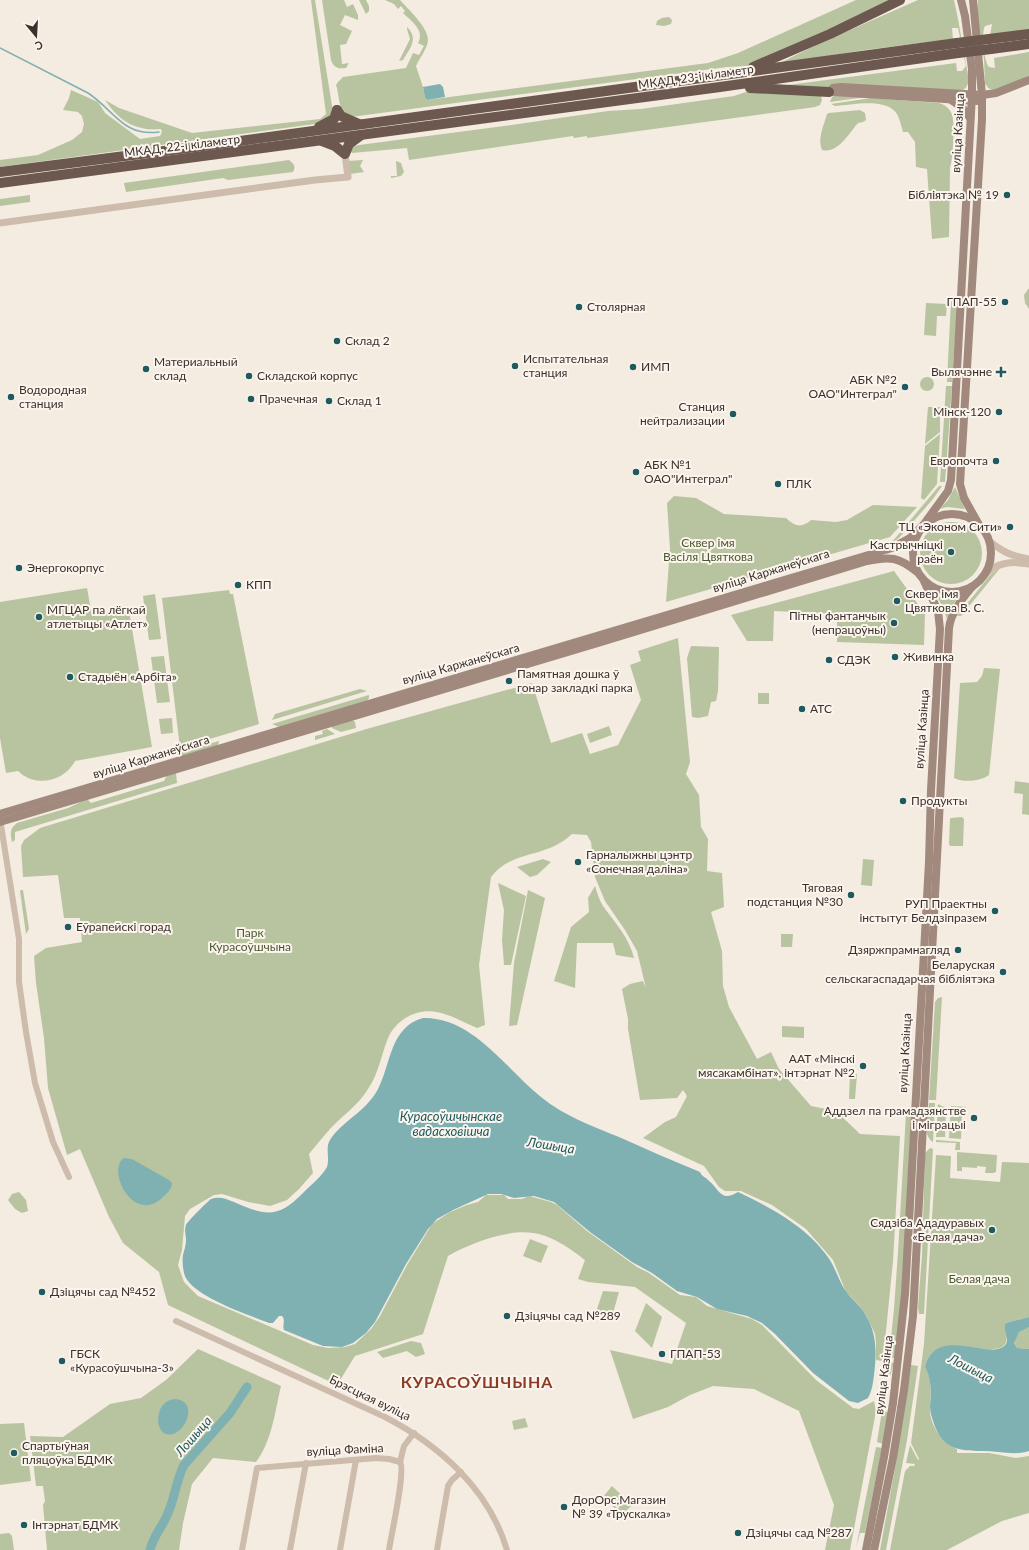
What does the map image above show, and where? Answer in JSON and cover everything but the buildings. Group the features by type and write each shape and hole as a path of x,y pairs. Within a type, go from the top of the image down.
{"highway":[{"path":"730,74 781,56 900,0"},
{"path":"958,48 989,39 1029,34"},
{"name":"МКАД, 23-і кіламетр","path":"363,124 730,74 958,48 991,49 1029,44"},
{"name":"МКАД, 23-і кіламетр","path":"365,134 720,87 958,48"},
{"path":"720,87 829,92"},
{"path":"312,130 334,119 337,110 341,116 363,124"},
{"name":"МКАД, 22-і кіламетр","path":"0,172 363,124"},
{"path":"320,141 335,146 345,154 349,144 365,134"},
{"name":"МКАД, 22-і кіламетр","path":"0,183 365,134"}],"main road":[{"name":"вуліца Казінца","path":"924,525 948,491 951,480 972,98 970,54 965,16 961,0"},
{"name":"вуліца Казінца","path":"973,0 982,98 979,180 971,287 965,416 960,484 964,498 978,524"},
{"path":"982,98 1029,80"},
{"path":"829,92 833,88 841,87 982,98 990,100 1029,85"},
{"path":"829,92 950,100 972,98"},
{"path":"950,100 963,108 970,118"},
{"path":"952,514 964,516 978,524 985,532 989,541 991,556 988,568 984,575 972,587 960,591 947,592 934,588 924,581 917,572 913,560 912,547 916,536 924,525 940,515 952,514"},
{"name":"вуліца Каржанеўскага","path":"0,821 179,764 679,615 892,548 910,538 924,525"},
{"name":"вуліца Каржанеўскага","path":"679,615 876,559 896,559 902,561 917,572"},
{"name":"вуліца Казінца","path":"874,1550 893,1458 910,1341 914,1111 940,629 938,611 924,581"},
{"name":"вуліца Казінца","path":"866,1550 884,1456 898,1362 912,1250 924,1112 950,623 956,609 972,587"},
{"name":"вуліца Каржанеўскага","path":"0,814 179,764"},
{"path":"921,993 930,994"},
{"path":"914,1111 924,1112"},
{"path":"884,1456 888,1455 893,1458"}],"street":[{"path":"0,223 315,180 348,177 345,154"},
{"path":"989,541 1004,553 1015,557 1029,559"},
{"path":"984,575 990,569 1003,563 1014,562 1029,564"},
{"path":"0,821 19,939 19,982 35,1083 53,1142 69,1177"},
{"name":"Брэсцкая вуліца","path":"176,1321 385,1416 430,1444 461,1472 483,1500 500,1530 507,1550"},
{"name":"вуліца Фаміна","path":"242,1550 257,1468 356,1460 389,1459 400,1462 404,1446 414,1433"},
{"path":"340,1550 356,1460"},
{"path":"389,1550 403,1467 400,1462"},
{"path":"290,1550 306,1463"},
{"path":"437,1550 448,1486 461,1472"}],"green space":[{"path":"311,0 315,0 333,112 332,115 322,123 0,167 0,160 38,155 72,140 82,132 84,124 82,116 78,112 63,110 71,90 98,102 105,113 140,139 160,136 162,132 161,129 146,129 130,124 120,118 105,100 119,108 192,133 320,119 326,114"},
{"path":"322,0 344,0 347,7 353,4 358,15 358,20 345,15 340,25 352,31 346,44 340,45 342,64 349,63 346,68 333,65 331,60"},
{"path":"359,0 366,0 369,6 369,11 366,14"},
{"path":"385,0 400,0 425,30 428,41 425,51 416,66 425,98 427,100 708,63 738,53 856,0 892,0 750,66 727,67 351,117 346,115 341,108 336,85 343,77 406,68 413,53 419,55 424,46 418,43 420,38 419,30 403,13 405,11 401,6 398,9 394,4"},
{"path":"918,0 954,0 969,80 964,89 960,91 829,88 788,85 956,63 957,71 962,71 966,66 958,28 952,28 953,39 865,50 778,64 816,45"},
{"path":"978,0 1029,0 1029,31 990,36 992,24 985,26 983,41 984,54 989,67 995,68 994,58 1029,52 1029,76 998,89 990,89 985,84 984,59 977,17"},
{"path":"669,17 672,20 671,24 664,26 656,25 657,21 662,18"},
{"path":"407,27 411,31 413,40 411,47 403,60 399,61 410,39"},
{"path":"749,91 821,96 822,100 820,105 815,107 587,138 587,136 574,138 573,136 409,160 407,148 352,153 350,151 351,147 359,145 608,111 641,109 734,96"},
{"path":"836,95 866,97 830,102 832,97"},
{"path":"871,98 939,103 950,110 953,119 953,133 950,168 949,237 932,239 927,169 916,167 915,142 908,132 903,132 897,114 885,105 868,103 835,106 831,104"},
{"path":"860,110 865,113 866,120 858,123 838,146 833,149 822,150 820,141 827,114"},
{"path":"289,160 294,165 293,172 228,180 223,178 126,192 124,183"},
{"path":"363,160 360,166 364,172 350,174 348,161"},
{"path":"396,161 401,163 404,172 401,176 391,178 391,176 397,176"},
{"path":"30,195 30,202 0,206 0,199"},
{"path":"1029,288 1029,309 1025,303 1024,295"},
{"path":"953,296 958,296 952,382 947,382 951,300"},
{"path":"926,303 947,304 946,316 937,316 936,336 924,335"},
{"path":"924,377 930,377 934,381 934,387 930,391 924,391 920,387 920,381"},
{"path":"946,386 952,386 945,482 940,482"},
{"path":"928,407 940,407 940,432 925,444"},
{"path":"940,434 937,484 924,500 921,498 925,446"},
{"path":"939,486 942,486 933,499 898,539 892,542"},
{"path":"955,487 965,509 947,507 939,509 948,500"},
{"name":"Сквер імя Васіля Цвяткова","path":"674,496 696,498 724,514 786,518 795,525 802,525 811,520 836,522 847,520 873,505 917,507 890,537 666,602 670,549 667,503"},
{"path":"945,522 957,522 973,531 980,541 982,553 980,565 973,575 957,584 945,584 934,579 925,570 920,559 920,547 925,536 934,527"},
{"path":"1001,567 961,616 957,616 991,574"},
{"path":"894,571 925,614 924,645 837,642 837,614 774,611 773,641 747,641 731,615"},
{"name":"Стадыён «Арбіта»","path":"87,588 92,616 129,611 152,747 75,761 64,774 49,780 33,780 18,771 6,773 0,738 0,602"},
{"path":"229,590 230,594 233,594 259,724 180,748 162,598"},
{"path":"155,594 161,639 149,640 143,596"},
{"path":"937,596 950,598 958,597 949,612 947,619 943,608"},
{"name":"Парк Курасоўшчына","path":"678,638 690,762 686,774 699,795 701,827 708,839 707,871 722,873 724,907 711,912 722,951 723,986 729,1007 757,1059 771,1052 779,1069 811,1106 836,1111 860,1134 900,1136 893,1261 883,1361 876,1360 875,1334 867,1317 858,1304 846,1292 833,1260 806,1229 772,1205 741,1191 725,1191 719,1187 704,1166 643,1138 665,1122 676,1117 687,1096 683,1090 677,1098 640,1100 622,989 630,984 643,981 646,988 637,951 625,930 605,901 595,877 591,842 587,835 572,834 562,842 551,847 509,862 491,877 479,965 485,1025 477,1028 450,1016 433,1012 417,1013 403,1020 392,1031 388,1038 375,1077 362,1098 331,1128 309,1154 313,1173 299,1189 287,1200 270,1206 248,1202 222,1194 214,1195 190,1209 185,1216 182,1250 178,1265 184,1282 198,1296 313,1345 328,1348 345,1347 355,1344 371,1329 380,1316 407,1265 432,1224 450,1212 478,1202 486,1195 504,1195 508,1199 522,1199 529,1196 551,1202 557,1205 587,1231 637,1267 649,1273 680,1295 696,1297 707,1306 752,1319 762,1325 816,1380 853,1408 859,1409 874,1401 876,1411 850,1550 825,1550 834,1505 799,1411 754,1389 713,1386 690,1395 668,1407 633,1419 610,1350 672,1364 686,1323 635,1287 588,1282 578,1279 585,1260 567,1247 540,1234 523,1232 501,1235 467,1246 448,1256 423,1334 355,1356 337,1385 168,1305 159,1272 123,1243 109,1217 80,1149 67,1155 48,1088 44,1038 36,983 34,956 46,948 82,942 80,918 64,918 58,875 23,877 21,846 24,840 40,828 370,728 532,683 551,743 582,733 590,754 618,745 641,700 630,665 641,661 638,651"},
{"path":"691,646 719,647 718,691 716,701 711,702 708,716 698,718 692,717 687,658"},
{"path":"164,656 170,702 157,703 151,657"},
{"path":"984,668 1000,669 989,775 982,779 972,781 958,780 954,778 960,683 977,682 982,676"},
{"path":"360,689 367,691 272,720 275,714"},
{"path":"758,693 769,693 769,704 758,704"},
{"path":"369,695 367,701 279,727 272,724"},
{"path":"172,718 173,733 161,734 159,719"},
{"path":"351,719 355,722 356,728 341,732 332,728 331,725"},
{"path":"609,726 612,735 590,743 587,734"},
{"path":"327,729 335,734 315,740 315,736 323,734 322,731"},
{"path":"219,741 218,746 182,756 181,752"},
{"path":"176,773 177,783 15,832 15,840 12,842 11,831 17,823 68,808 87,799 91,803 164,781 167,775"},
{"path":"1015,781 1029,783 1029,815 1022,814 1023,794 1014,793"},
{"path":"962,817 964,819 963,846 950,846 950,819"},
{"path":"543,859 551,862 537,875 530,877 517,867"},
{"path":"863,859 874,860 872,886 861,885"},
{"path":"498,883 526,896 511,965 504,965 502,940 504,910"},
{"path":"595,886 602,904 629,943 634,958 616,955 613,943 577,943 575,988 554,981 571,927 589,912 588,898"},
{"path":"23,890 29,929 26,934 20,891"},
{"path":"528,890 545,898 517,1025 509,1026 514,963"},
{"path":"781,934 793,934 792,947 781,947"},
{"path":"942,997 936,1100 929,1100 935,1002 938,998"},
{"path":"782,1026 804,1027 804,1038 782,1037"},
{"path":"850,1074 857,1074 855,1099 849,1099"},
{"path":"929,1103 935,1103 933,1142 928,1135 927,1130"},
{"path":"938,1104 946,1108 945,1137 936,1137"},
{"path":"951,1106 966,1107 965,1111 962,1111 961,1139 949,1138"},
{"path":"906,1113 908,1113 911,1118 902,1293 895,1358 890,1358 898,1252"},
{"path":"936,1140 960,1142 960,1150 955,1150 956,1143 936,1142"},
{"path":"930,1148 933,1149 924,1314 919,1314 918,1307 922,1255 925,1153"},
{"path":"957,1152 997,1155 996,1172 985,1173 986,1167 977,1166 977,1168 962,1167 962,1171 957,1171"},
{"name":"Белая дача","path":"936,1155 951,1156 950,1178 1000,1182 1002,1162 1029,1163 1029,1317 1006,1323 1007,1340 1001,1348 991,1349 953,1346 941,1348 931,1354 925,1367 928,1372 930,1382 930,1413 934,1426 946,1442 957,1449 957,1453 989,1453 1016,1458 1029,1456 1029,1513 1002,1521 947,1550 890,1550 905,1471 910,1466 914,1466 915,1464 906,1463 910,1445 918,1460 919,1459 911,1443 924,1344"},
{"path":"19,1192 26,1200 28,1211 22,1213 15,1209 8,1200 12,1194"},
{"path":"530,1239 548,1246 541,1263 523,1256"},
{"path":"603,1291 619,1292 611,1320 595,1315"},
{"path":"646,1303 662,1317 652,1348 635,1331"},
{"path":"1029,1327 1029,1349 1017,1348 1014,1343 1017,1335 1023,1329"},
{"path":"411,1341 421,1343 425,1354 416,1357 407,1351 383,1358 377,1352"},
{"path":"198,1349 281,1386 275,1415 266,1445 256,1462 213,1458 192,1484 183,1523 179,1550 47,1550 43,1486 36,1486 30,1436 63,1437 110,1404 141,1398 166,1380"},
{"path":"888,1362 894,1363 890,1376 886,1376"},
{"path":"911,1365 918,1366 907,1440 886,1550 880,1550 896,1463"},
{"path":"882,1411 888,1412 883,1444 877,1442"},
{"path":"525,1418 528,1427 514,1430 512,1421"},
{"name":"Спартыўная пляцоўка БДМК","path":"24,1423 31,1481 0,1485 0,1424"},
{"path":"876,1447 882,1448 865,1533 860,1533 856,1548"},
{"path":"612,1486 632,1505 622,1515 603,1497"},
{"path":"9,1533 12,1536 14,1550 0,1550 0,1534"}],"water":[{"path":"440,84 443,87 445,97 427,100 425,98 423,87"},
{"name":"Курасоўшчынскае вадасховішча","path":"423,1018 441,1020 458,1026 473,1035 501,1059 528,1086 559,1110 589,1125 700,1172 721,1194 728,1196 738,1192 777,1212 812,1238 830,1260 845,1290 861,1308 871,1326 875,1342 876,1358 873,1384 868,1398 858,1403 849,1401 813,1373 775,1334 762,1323 747,1316 717,1309 697,1297 677,1291 652,1273 632,1262 590,1232 554,1202 534,1196 514,1198 501,1194 488,1194 437,1219 428,1229 406,1264 375,1322 366,1333 353,1343 342,1347 323,1346 284,1330 284,1319 282,1316 279,1316 273,1323 269,1323 220,1303 196,1289 188,1281 183,1269 183,1257 186,1242 185,1229 187,1223 211,1199 214,1198 226,1199 245,1207 264,1212 280,1210 296,1200 320,1177 327,1167 329,1143 335,1133 373,1097 378,1089 393,1048 404,1029"},
{"path":"124,1158 132,1159 169,1180 172,1183 170,1190 162,1198 151,1204 141,1205 132,1200 120,1183 118,1173 119,1164"},
{"path":"1029,1317 1029,1327 1019,1332 1014,1343 1017,1348 1029,1349 1029,1451 1012,1453 966,1450 952,1447 947,1444 938,1432 931,1413 930,1381 925,1367 931,1354 940,1348 952,1345 999,1349 1006,1344 1007,1341 1005,1328 1006,1323"},
{"path":"174,1399 183,1401 187,1406 187,1420 183,1427 177,1432 171,1434 164,1433 161,1431 158,1419 160,1411 164,1404"}],"waterway":[{"path":"0,48 88,93 120,121 128,126 136,130 159,132"},
{"name":"Лошыца","path":"150,1550 153,1540 168,1513 184,1465 230,1413 247,1387"}],"place":[{"name":"Бібліятэка № 19","path":"1007,195"},
{"name":"ГПАП-55","path":"1005,302"},
{"name":"Столярная","path":"579,307"},
{"name":"Склад 2","path":"337,341"},
{"name":"Испытательная станция","path":"515,366"},
{"name":"ИМП","path":"633,367"},
{"name":"Материальный склад","path":"146,369"},
{"name":"Вылячэнне","path":"1001,372"},
{"name":"Складской корпус","path":"249,376"},
{"name":"АБК №2 ОАО\"Интеграл\"","path":"905,387"},
{"name":"Водородная станция","path":"11,397"},
{"name":"Прачечная","path":"251,399"},
{"name":"Склад 1","path":"329,401"},
{"name":"Мінск-120","path":"999,412"},
{"name":"Станция нейтрализации","path":"733,414"},
{"name":"Европочта","path":"996,461"},
{"name":"АБК №1 ОАО\"Интеграл\"","path":"636,472"},
{"name":"ПЛК","path":"778,484"},
{"name":"ТЦ «Эконом Сити»","path":"1010,527"},
{"name":"Кастрычніцкі раён","path":"951,552"},
{"name":"Энергокорпус","path":"19,568"},
{"name":"КПП","path":"238,585"},
{"name":"Сквер імя Цвяткова В. С.","path":"897,601"},
{"name":"МГЦАР па лёгкай атлетыцы «Атлет»","path":"39,617"},
{"name":"Пітны фантанчык (непрацоўны)","path":"894,623"},
{"name":"Живинка","path":"895,657"},
{"name":"СДЭК","path":"829,660"},
{"name":"Стадыён «Арбіта»","path":"70,677"},
{"name":"Памятная дошка ў гонар закладкі парка","path":"509,681"},
{"name":"АТС","path":"802,709"},
{"name":"Продукты","path":"903,801"},
{"name":"Гарналыжны цэнтр «Сонечная даліна»","path":"578,862"},
{"name":"Тяговая подстанция №30","path":"851,895"},
{"name":"РУП Праектны інстытут Белдзіпразем","path":"995,911"},
{"name":"Еўрапейскі горад","path":"68,927"},
{"name":"Дзяржпрамнагляд","path":"958,950"},
{"name":"Беларуская сельскагаспадарчая бібліятэка","path":"1003,972"},
{"name":"ААТ «Мінскі мясакамбінат», інтэрнат №2","path":"863,1066"},
{"name":"Аддзел па грамадзянстве і міграцыі","path":"974,1118"},
{"name":"Сядзіба Ададуравых «Белая дача»","path":"992,1230"},
{"name":"Дзіцячы сад №452","path":"42,1292"},
{"name":"Дзіцячы сад №289","path":"507,1316"},
{"name":"ГПАП-53","path":"662,1354"},
{"name":"ГБСК «Курасоўшчына-3»","path":"62,1361"},
{"name":"Спартыўная пляцоўка БДМК","path":"14,1453"},
{"name":"ДорОрс,Магазин № 39 «Трускалка»","path":"564,1507"},
{"name":"Інтэрнат БДМК","path":"24,1525"},
{"name":"Дзіцячы сад №287","path":"738,1533"}],"district":[{"name":"КУРАСОЎШЧЫНА","path":"477,1382"}]}
